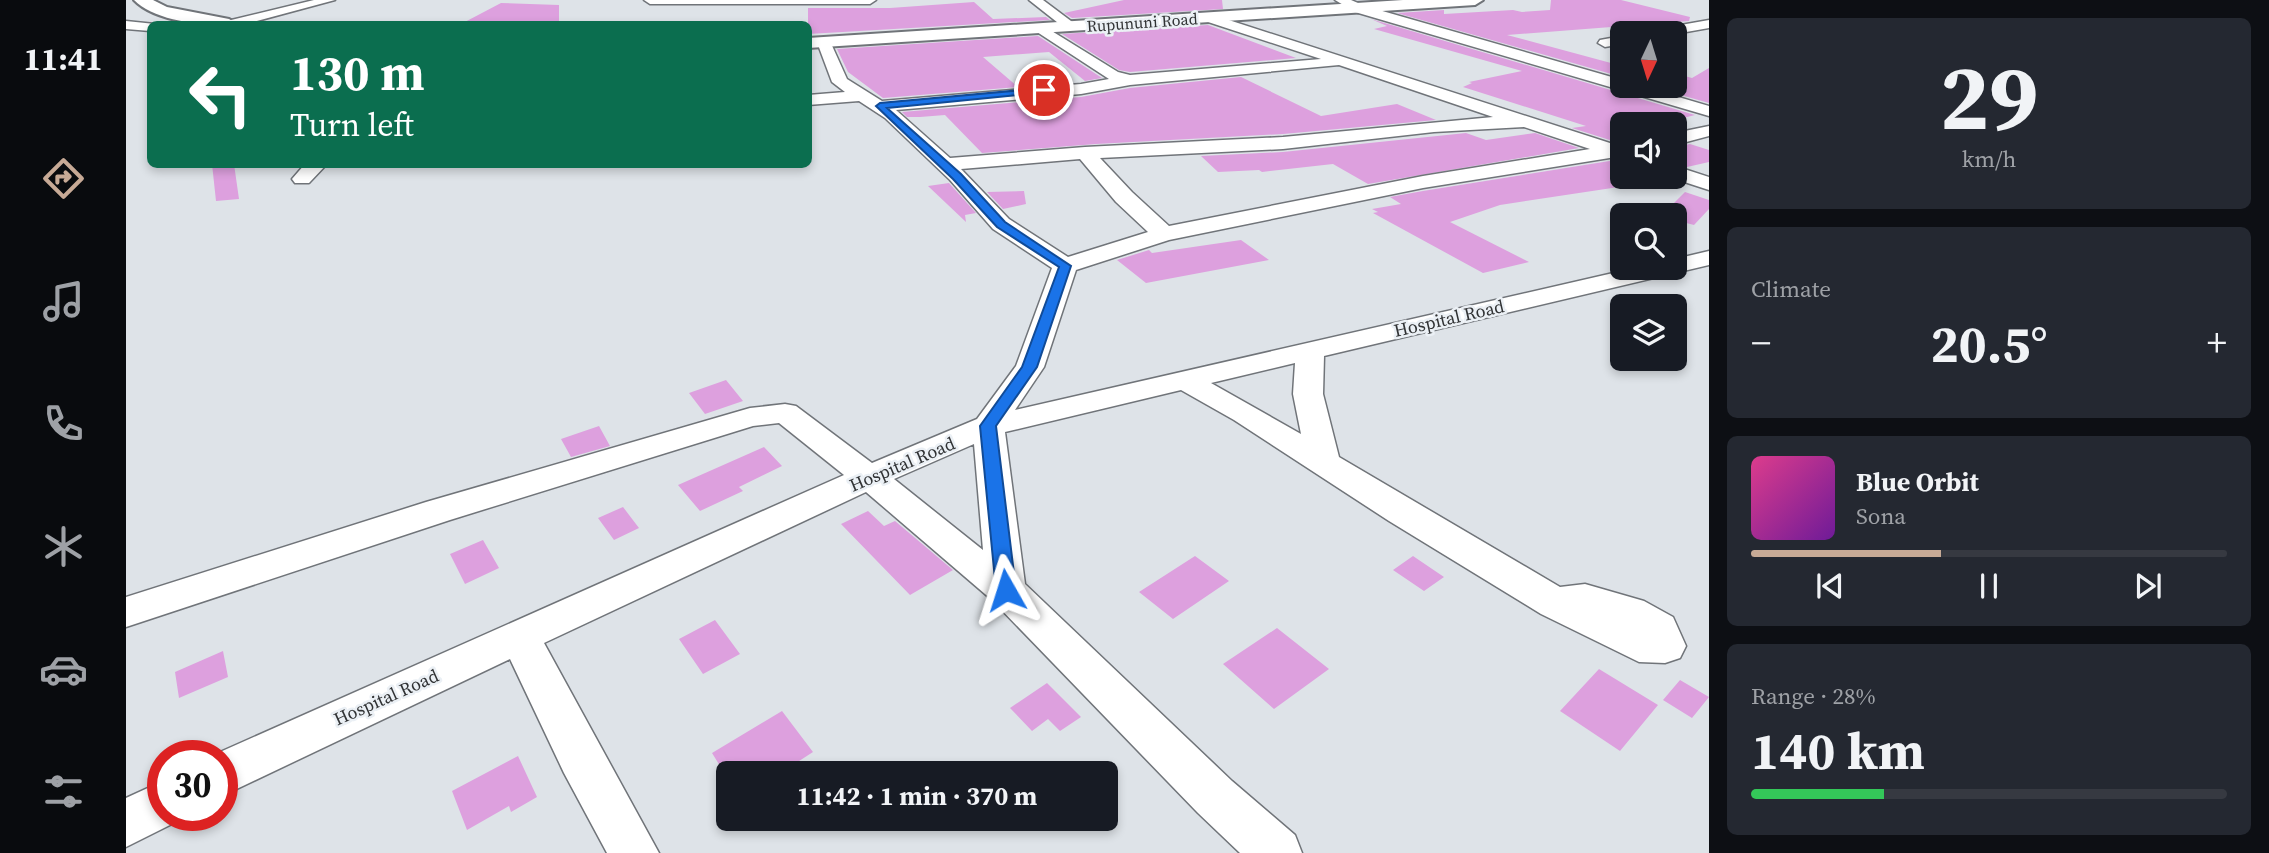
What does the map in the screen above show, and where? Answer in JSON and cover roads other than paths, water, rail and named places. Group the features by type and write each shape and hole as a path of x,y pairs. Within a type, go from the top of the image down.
{"main road":[{"path":"142,0 162,11 215,21"},
{"name":"Rupununi Road","path":"816,43 1475,0"}],"street":[{"path":"243,21 329,0"},
{"path":"650,0 870,0"},
{"path":"1035,0 1072,27"},
{"path":"1341,0 1360,9 1610,81"},
{"path":"672,17 694,1"},
{"path":"1231,3 1262,13"},
{"path":"1207,17 1610,149"},
{"path":"1687,28 1709,24"},
{"path":"126,25 147,27"},
{"path":"1042,29 1112,75 1130,80"},
{"path":"1605,43 1610,42"},
{"path":"816,43 840,82 871,101 944,165 1001,224 1065,266"},
{"path":"812,100 871,101 1081,89 1130,80 1348,61"},
{"path":"1666,98 1709,111"},
{"path":"944,165 1023,156 1286,143 1472,122 1525,122"},
{"path":"1687,136 1709,131"},
{"path":"1085,153 1124,197 1164,234"},
{"path":"1065,266 1164,234 1423,182 1610,154"},
{"path":"302,179 313,168"},
{"path":"1687,176 1709,184"},
{"path":"1687,263 1709,258"},
{"path":"1006,590 988,426 1030,367 1065,266"},
{"name":"Hospital Road","path":"238,766 869,477 988,426 1614,280"},
{"path":"1310,350 1308,394 1323,461"},
{"path":"1184,380 1245,412 1401,512 1555,603"},
{"path":"126,612 438,511 750,417 785,413 869,477 1006,590 1215,797 1277,853"},
{"path":"519,636 580,758 634,853"},
{"path":"126,823 147,812"}]}
